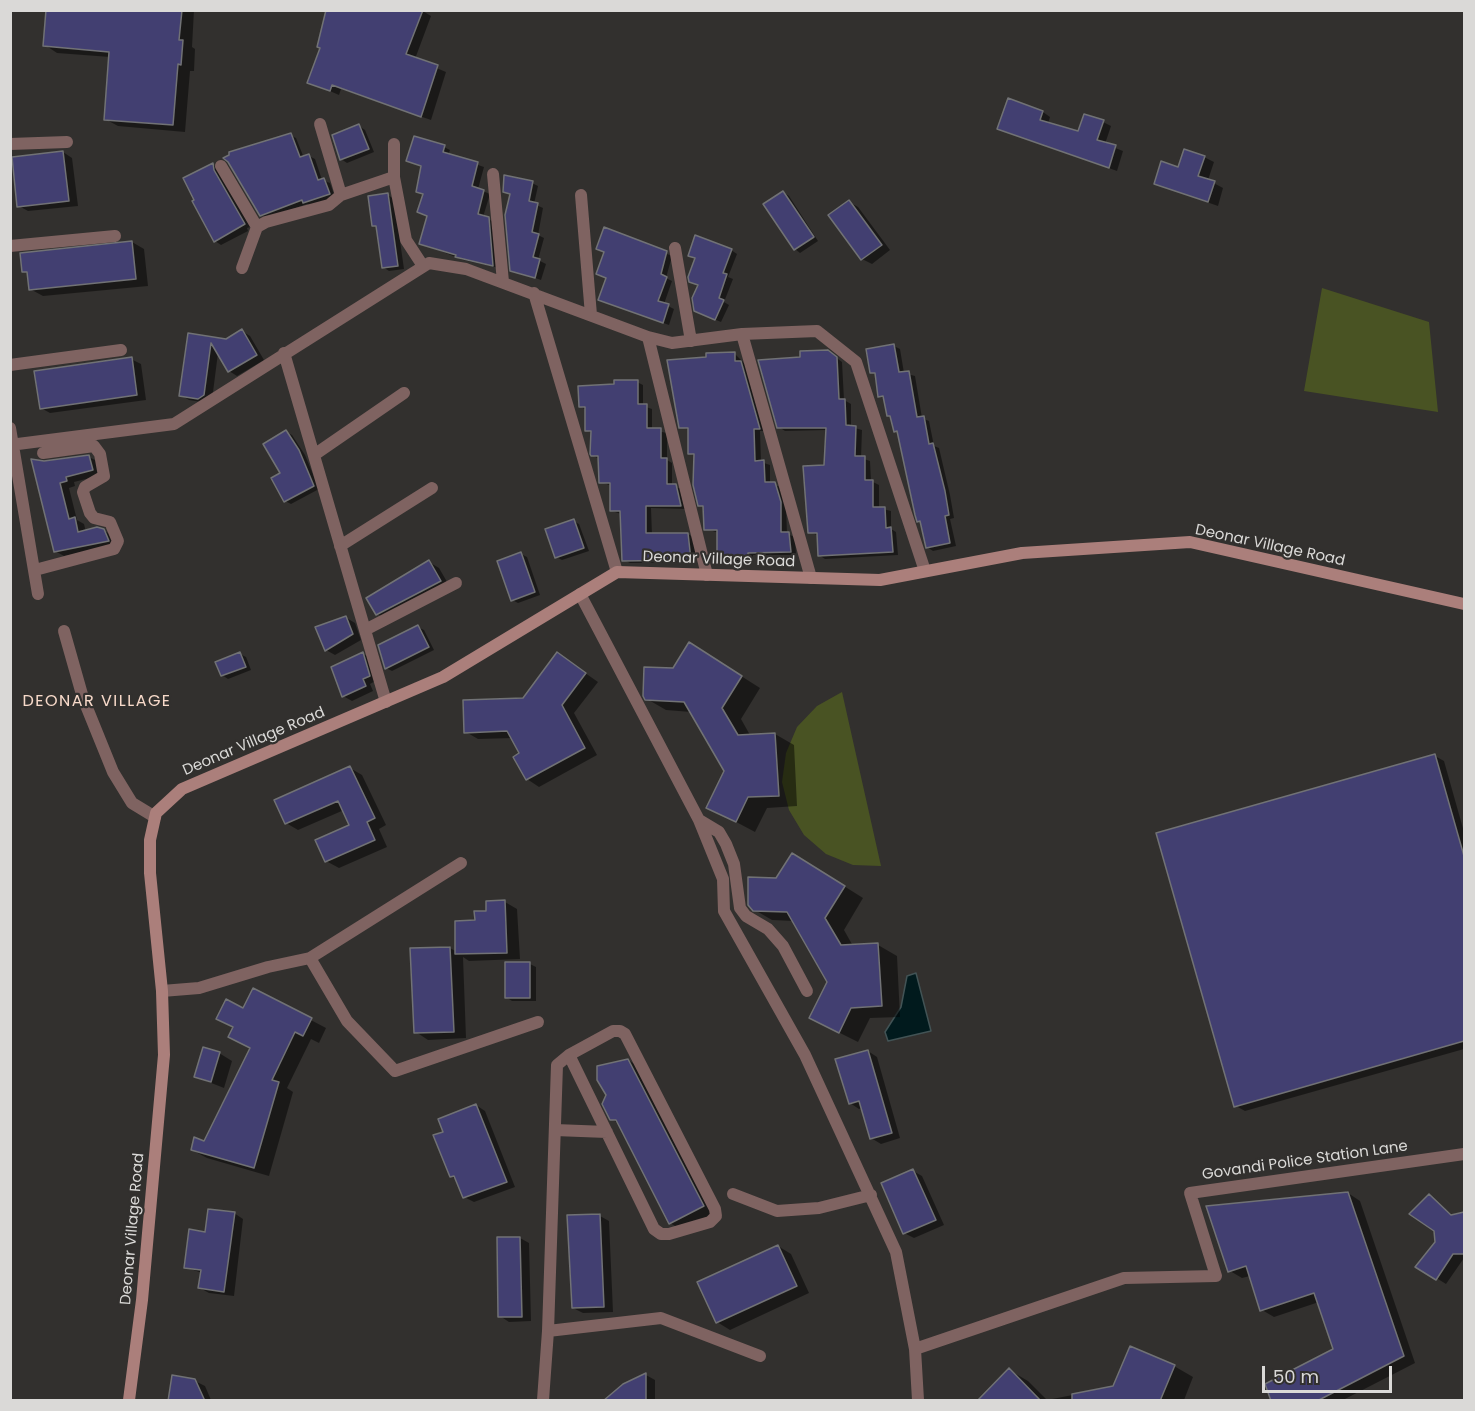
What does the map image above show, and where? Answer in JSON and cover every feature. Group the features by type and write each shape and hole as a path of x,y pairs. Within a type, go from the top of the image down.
{"main road":[{"name":"Deonar Village Road","path":"129,1401 142,1300 164,1055 162,991 150,873 150,840 156,813 182,789 443,677 617,572 880,580 1022,553 1190,542 1464,604"}],"street":[{"path":"320,124 341,195"},
{"path":"10,144 67,142"},
{"path":"393,144 394,177 406,240 423,266"},
{"path":"221,166 257,227"},
{"path":"493,174 503,282"},
{"path":"257,227 329,206 341,195 394,177"},
{"path":"581,195 591,315"},
{"path":"242,268 257,227"},
{"path":"10,246 115,236"},
{"path":"675,248 691,341"},
{"path":"11,445 174,424 429,263 466,269 648,337 672,343 742,334 817,331 856,362 925,571"},
{"path":"534,293 617,572"},
{"path":"742,334 811,578"},
{"path":"648,337 706,575"},
{"path":"10,365 121,350"},
{"path":"284,353 386,702"},
{"path":"314,454 404,393"},
{"path":"10,428 11,445 38,594"},
{"path":"35,570 114,549 118,541 110,522 94,518 90,513 83,492 85,487 104,476 100,454 94,446 43,453"},
{"path":"340,546 432,488"},
{"path":"365,630 456,583"},
{"path":"580,594 699,820 723,879 724,911 805,1055 896,1252 915,1349 918,1401"},
{"path":"64,631 83,698 113,772 132,803 155,817"},
{"path":"699,820 719,832 726,844 734,864 740,908 746,916 768,929 783,946 807,991"},
{"path":"162,991 199,988 267,967 310,958 461,862"},
{"path":"310,958 347,1022 395,1071 538,1022"},
{"path":"543,1401 548,1331 557,1065 569,1055 613,1031 625,1034 715,1209 716,1216 710,1222 669,1234 661,1233 654,1228 569,1055"},
{"path":"555,1130 607,1132"},
{"name":"Govandi Police Station Lane","path":"915,1349 1124,1278 1216,1276 1190,1194 1464,1154"},
{"path":"733,1194 777,1211 819,1208 871,1195"},
{"path":"548,1331 661,1318 760,1356"}],"green space":[{"path":"1322,288 1429,322 1438,412 1304,391"},
{"path":"842,692 881,866 853,865 826,854 804,835 789,810 782,782 786,753 797,727 817,706"}],"water":[{"path":"916,973 931,1031 888,1041 885,1032 901,1007 907,976"}],"building":[{"path":"46,10 182,10 179,40 183,40 181,65 178,64 173,125 104,120 109,52 43,46"},
{"path":"326,10 423,10 406,54 438,65 421,117 332,85 330,91 307,83 320,48 317,47"},
{"path":"1008,98 1043,111 1040,120 1078,131 1084,114 1104,120 1097,140 1116,145 1109,168 997,129"},
{"path":"359,124 369,149 340,160 332,135"},
{"path":"291,133 300,157 309,154 318,180 324,178 330,194 303,203 302,200 260,216 228,162 223,158 229,155 229,152"},
{"path":"414,136 445,145 443,152 478,162 472,186 484,190 478,214 489,217 493,266 455,257 456,255 419,244 427,216 417,212 423,194 416,192 421,166 406,161"},
{"path":"1184,149 1205,156 1198,176 1215,181 1208,202 1154,184 1161,161 1178,167"},
{"path":"63,151 69,201 17,207 12,157"},
{"path":"213,163 214,170 245,224 214,242 192,201 194,200 183,178"},
{"path":"504,175 533,181 529,201 538,203 532,232 539,234 533,257 540,259 535,278 510,271 505,215 510,194 503,192"},
{"path":"783,191 814,237 794,250 763,204"},
{"path":"388,193 398,266 382,268 376,226 372,226 368,196"},
{"path":"849,200 882,245 861,260 828,215"},
{"path":"604,227 667,251 661,274 667,277 658,301 669,304 663,323 598,300 606,278 596,274 604,252 596,249"},
{"path":"695,235 732,249 723,273 727,274 719,298 724,300 715,320 694,311 692,298 698,285 689,282 688,277 695,258 688,256"},
{"path":"132,241 136,279 29,290 27,272 22,272 20,253"},
{"path":"242,329 257,355 228,372 211,343 204,395 198,399 179,396 188,333 226,339"},
{"path":"894,344 899,372 909,371 917,417 924,416 929,444 933,443 945,491 949,515 945,516 950,543 926,548 920,521 917,522 915,515 897,431 894,432 890,416 887,416 883,396 878,397 875,373 870,373 866,349"},
{"path":"828,350 837,357 839,399 845,399 846,425 856,426 855,456 865,456 865,480 873,480 873,507 885,507 886,528 891,527 893,552 818,556 817,533 808,533 803,466 824,465 826,428 777,428 758,360 800,357 800,351"},
{"path":"735,352 735,361 741,361 760,429 754,429 755,461 764,460 765,482 775,482 781,502 781,532 789,532 791,552 748,553 748,559 717,559 717,530 704,530 703,506 698,506 693,485 694,454 688,454 688,428 679,428 667,360 706,357 706,353"},
{"path":"132,357 137,395 40,409 34,371"},
{"path":"614,380 638,380 638,404 647,404 647,428 661,428 661,458 667,458 667,484 676,484 681,506 646,506 646,533 688,533 691,560 622,561 620,511 610,511 610,483 599,483 598,456 590,454 591,431 585,431 585,407 579,407 578,386 614,384"},
{"path":"286,430 299,450 314,486 284,502 271,478 280,473 263,444"},
{"path":"89,455 93,470 66,477 67,481 60,483 69,519 75,517 78,532 97,527 104,529 109,541 54,552 31,459 44,461"},
{"path":"574,519 584,548 555,558 545,529"},
{"path":"521,552 535,592 511,601 497,561"},
{"path":"429,560 441,581 376,615 366,598"},
{"path":"346,616 353,634 325,651 315,627"},
{"path":"418,625 429,647 385,669 378,645"},
{"path":"689,642 742,676 722,708 738,735 775,733 779,796 748,797 736,822 706,808 724,771 684,702 645,700 643,696 644,667 673,668"},
{"path":"240,652 246,667 221,676 215,662"},
{"path":"363,652 370,676 363,679 366,686 342,697 331,667"},
{"path":"557,652 586,673 562,705 585,748 526,780 513,757 519,753 507,731 464,733 463,700 523,698"},
{"path":"1435,754 1464,856 1464,1041 1234,1107 1156,833"},
{"path":"350,766 375,818 367,822 375,840 325,862 315,840 349,825 338,801 285,824 274,800"},
{"path":"792,853 845,886 825,918 841,945 878,943 882,1006 851,1008 839,1033 809,1018 827,982 787,912 753,911 748,905 748,877 776,878"},
{"path":"505,900 507,953 455,954 455,921 475,920 474,911 486,911 486,901"},
{"path":"450,947 454,1032 414,1033 410,948"},
{"path":"505,962 530,962 530,998 505,998"},
{"path":"253,988 312,1018 303,1036 295,1032 272,1080 279,1082 254,1168 191,1150 194,1137 204,1141 250,1048 228,1037 233,1027 216,1019 226,999 243,1008"},
{"path":"203,1047 220,1052 211,1082 194,1077"},
{"path":"868,1050 892,1133 870,1139 859,1101 849,1104 835,1059"},
{"path":"628,1059 704,1206 669,1224 616,1120 610,1120 602,1104 606,1095 597,1080 597,1066"},
{"path":"476,1104 507,1182 463,1198 454,1176 450,1177 433,1135 443,1132 438,1119"},
{"path":"913,1169 936,1220 903,1234 881,1183"},
{"path":"1348,1192 1404,1356 1317,1401 1271,1401 1265,1384 1333,1349 1314,1293 1260,1311 1246,1266 1228,1272 1206,1206"},
{"path":"1429,1194 1451,1215 1464,1212 1464,1254 1453,1254 1436,1280 1415,1267 1435,1242 1434,1231 1409,1214"},
{"path":"208,1209 235,1212 224,1292 198,1288 201,1270 184,1268 189,1229 205,1232"},
{"path":"600,1214 604,1307 572,1308 567,1215"},
{"path":"497,1237 520,1237 522,1317 498,1317"},
{"path":"778,1245 797,1286 716,1323 697,1282"},
{"path":"1130,1346 1175,1365 1160,1401 1072,1401 1072,1394 1113,1386"},
{"path":"1009,1368 1041,1401 977,1401"},
{"path":"646,1373 646,1401 603,1401 623,1384"},
{"path":"172,1375 195,1379 205,1401 168,1401"}],"district":[{"name":"DEONAR VILLAGE","path":"97,702"}]}
